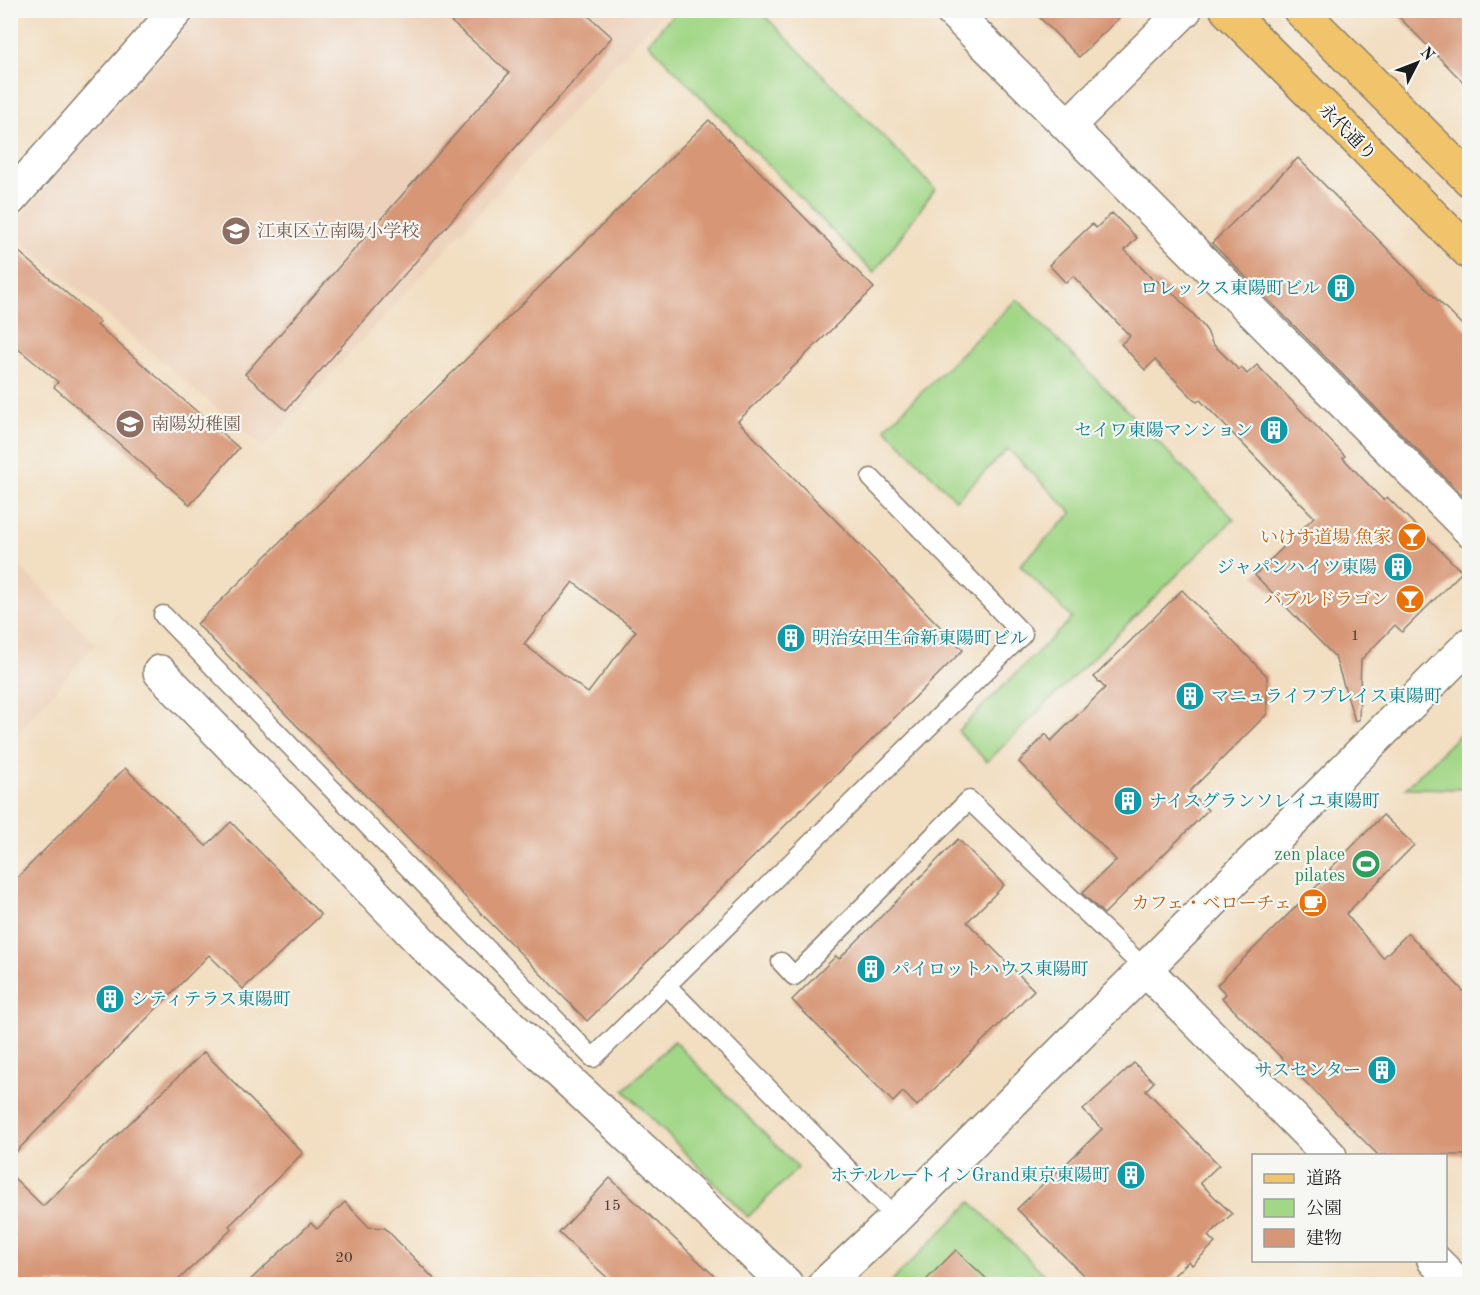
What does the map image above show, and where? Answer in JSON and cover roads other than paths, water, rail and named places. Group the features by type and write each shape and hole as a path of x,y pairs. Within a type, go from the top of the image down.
{"main road":[{"name":"永代通り","path":"1227,10 1470,253"},
{"path":"1300,10 1470,180"}],"street":[{"path":"10,199 177,10"},
{"path":"951,10 1470,530"},
{"path":"1068,126 1185,10"},
{"path":"825,1284 896,1218 1470,644"},
{"path":"160,672 427,948 786,1284"},
{"path":"1145,969 1329,1154"},
{"path":"1436,1262 1458,1284"}],"lane":[{"path":"163,615 592,1059 1023,634 871,478"},
{"path":"781,962 794,976 969,800 1145,969"},
{"path":"666,986 896,1218"}],"place":[{"name":"江東区立南陽小学校","path":"236,231"},
{"name":"ロレックス東陽町ビル","path":"1341,288"},
{"name":"南陽幼稚園","path":"130,424"},
{"name":"セイワ東陽マンション","path":"1274,430"},
{"name":"いけす道場 魚家","path":"1412,537"},
{"name":"ジャパンハイツ東陽","path":"1398,567"},
{"name":"バブルドラゴン","path":"1410,599"},
{"name":"明治安田生命新東陽町ビル","path":"791,638"},
{"name":"マニュライフプレイス東陽町","path":"1190,696"},
{"name":"ナイスグランソレイユ東陽町","path":"1128,801"},
{"name":"zen place pilates","path":"1366,864"},
{"name":"カフェ・ベローチェ","path":"1313,903"},
{"name":"パイロットハウス東陽町","path":"871,969"},
{"name":"シティテラス東陽町","path":"110,999"},
{"name":"サスセンター","path":"1382,1070"},
{"name":"ホテルルートインGrand東京東陽町","path":"1131,1175"}]}
